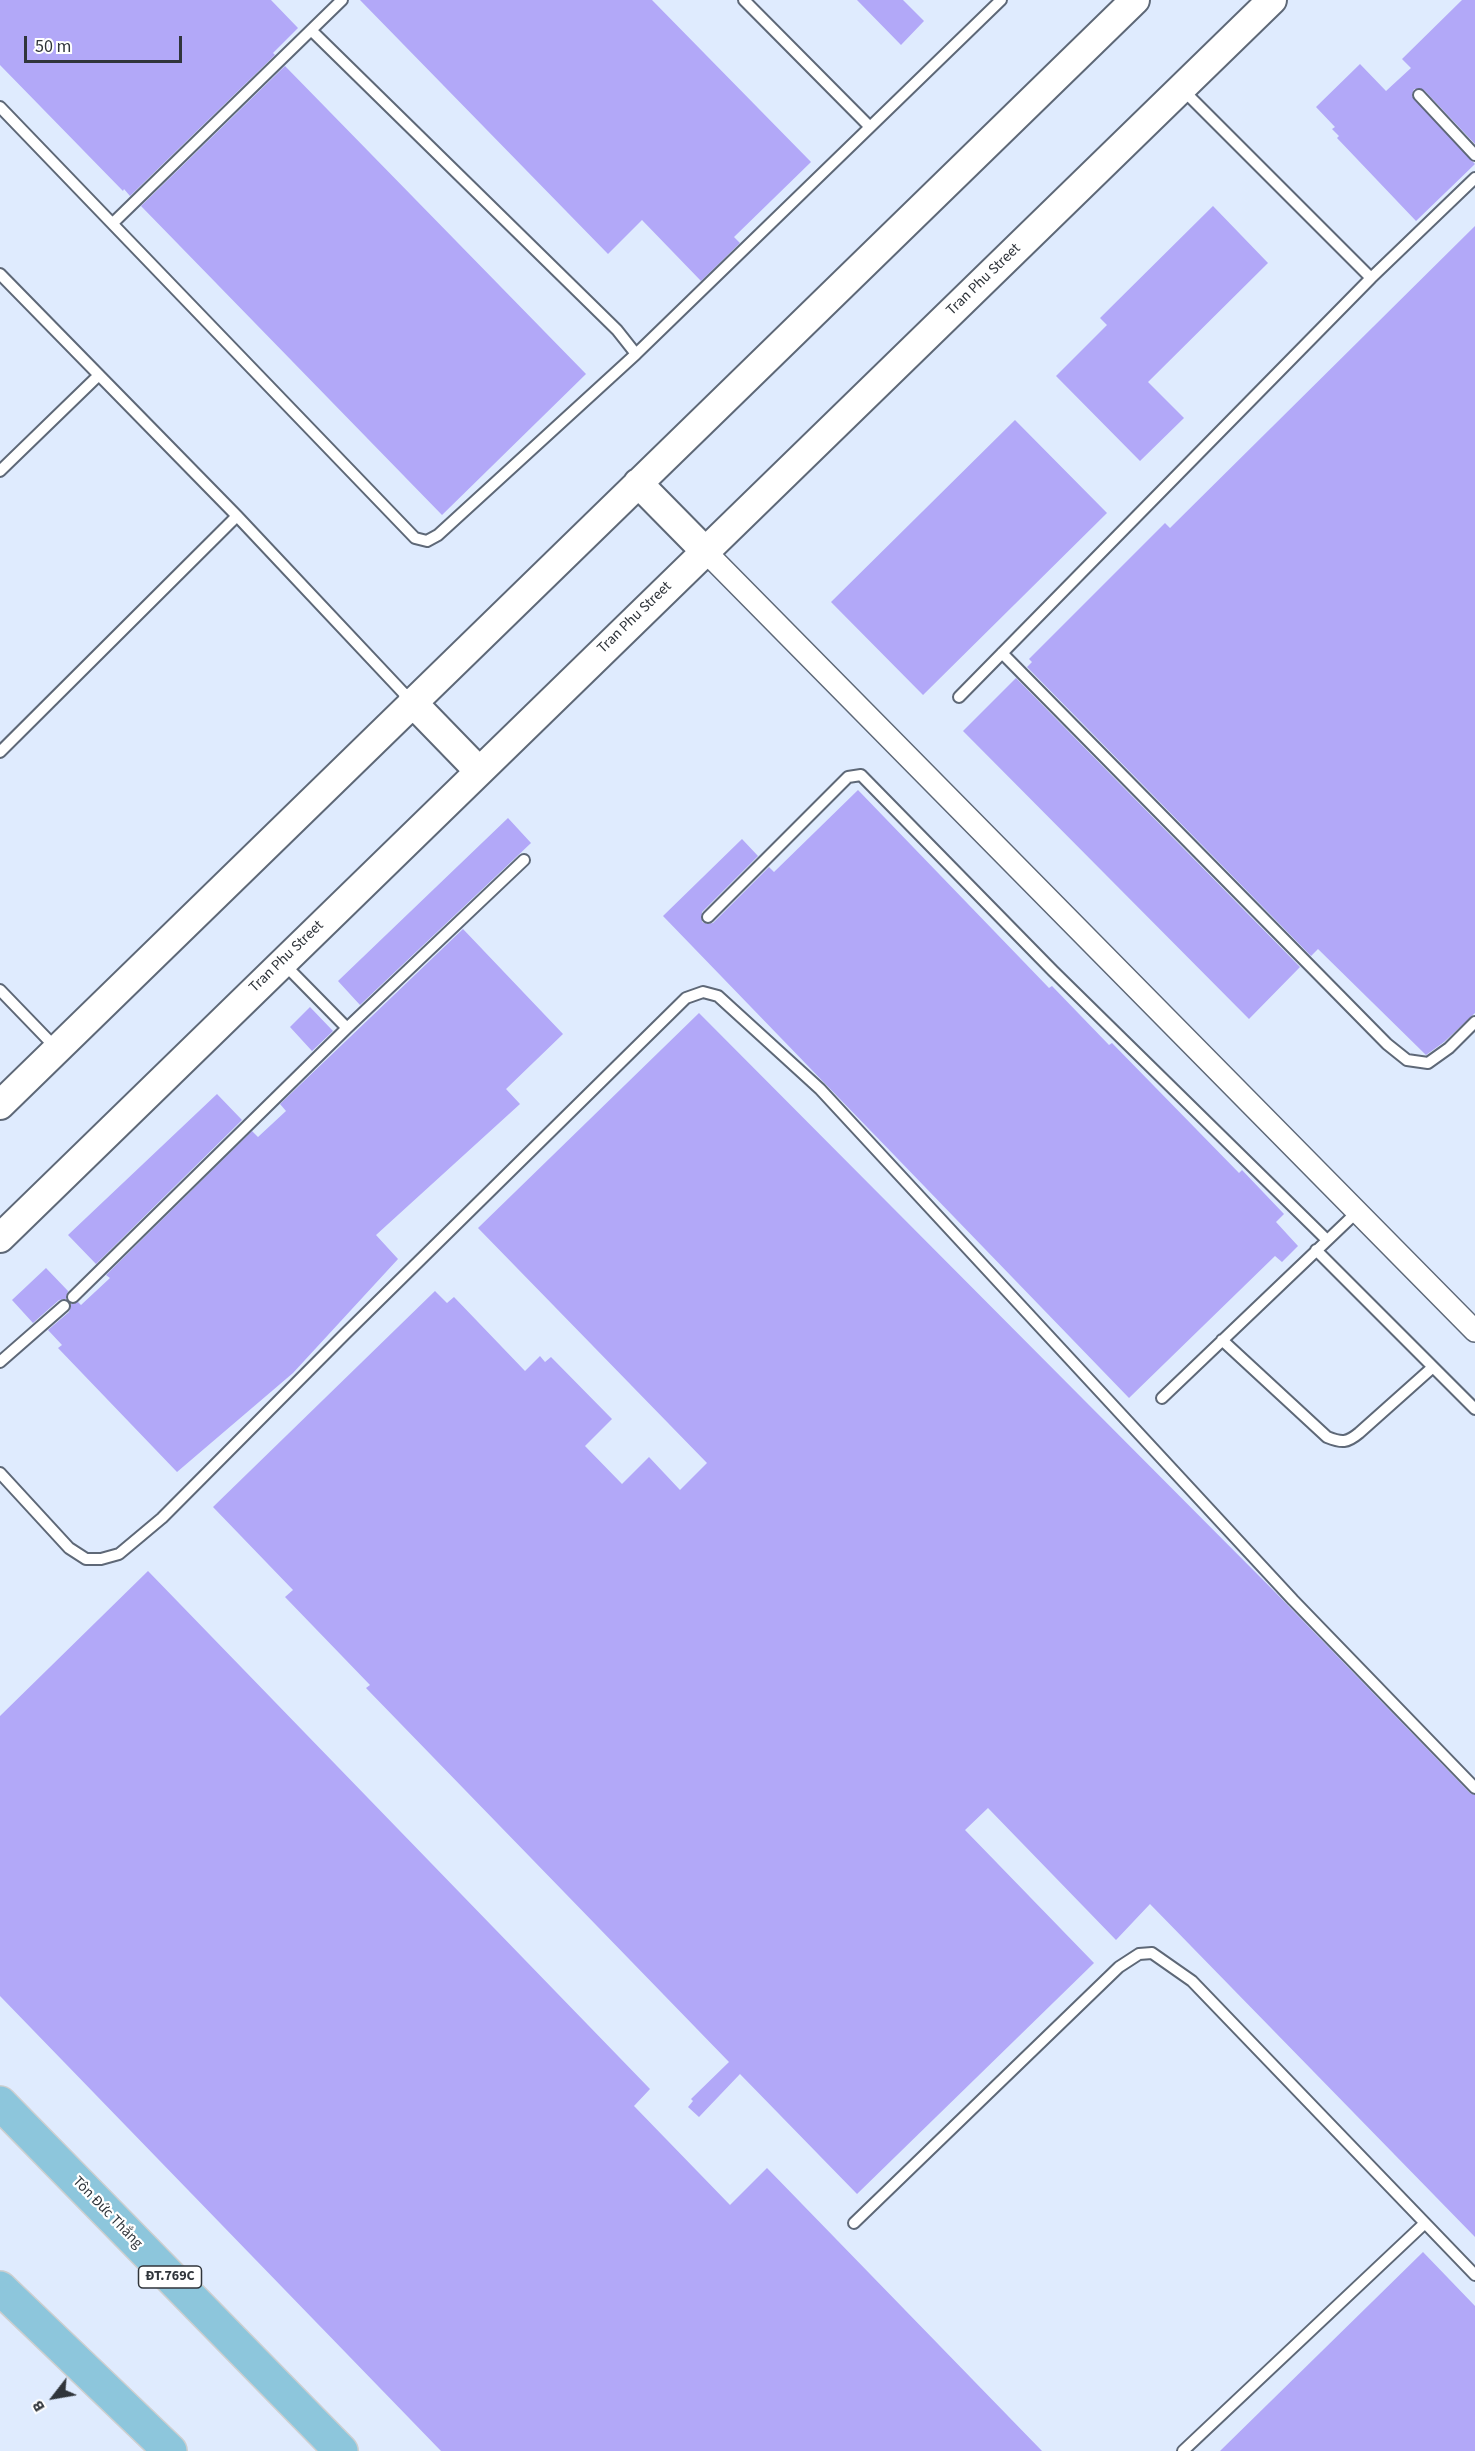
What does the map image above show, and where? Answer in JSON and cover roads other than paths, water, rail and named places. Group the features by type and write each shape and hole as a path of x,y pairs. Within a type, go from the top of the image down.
{"main road":[{"path":"0,1105 1135,0"},
{"name":"Tran Phu Street","path":"0,1238 478,770 1272,0"},
{"path":"638,483 705,551"},
{"path":"412,702 478,770"},
{"name":"Tôn Đức Thắng","path":"0,2103 341,2451"},
{"path":"0,2288 170,2451"}],"street":[{"path":"705,551 1475,1331"}],"lane":[{"path":"114,222 342,0"},
{"path":"744,0 870,127"},
{"path":"0,107 114,222 415,538 427,542 438,535 636,354 1001,0"},
{"path":"312,31 617,330 636,354"},
{"path":"1181,88 1371,278"},
{"path":"1419,95 1475,155"},
{"path":"959,697 1371,278 1475,178"},
{"path":"0,274 237,516 412,702"},
{"path":"0,471 99,375"},
{"path":"0,752 237,516"},
{"path":"1002,653 1387,1044 1407,1060 1428,1063 1449,1048 1475,1022"},
{"path":"708,917 848,777 861,775 1053,971 1327,1240"},
{"path":"73,1297 347,1028 524,860"},
{"path":"282,962 347,1028"},
{"path":"0,990 57,1049"},
{"path":"0,1473 69,1548 86,1559 101,1559 119,1554 162,1518 686,998 703,992 718,996 820,1089 1293,1599 1475,1788"},
{"path":"1162,1398 1358,1211"},
{"path":"1316,1250 1475,1409"},
{"path":"0,1362 64,1306"},
{"path":"1222,1340 1327,1437 1341,1442 1354,1437 1433,1367"},
{"path":"854,2223 1119,1967 1139,1954 1152,1953 1192,1981 1475,2275"},
{"path":"1183,2451 1425,2223"}]}
